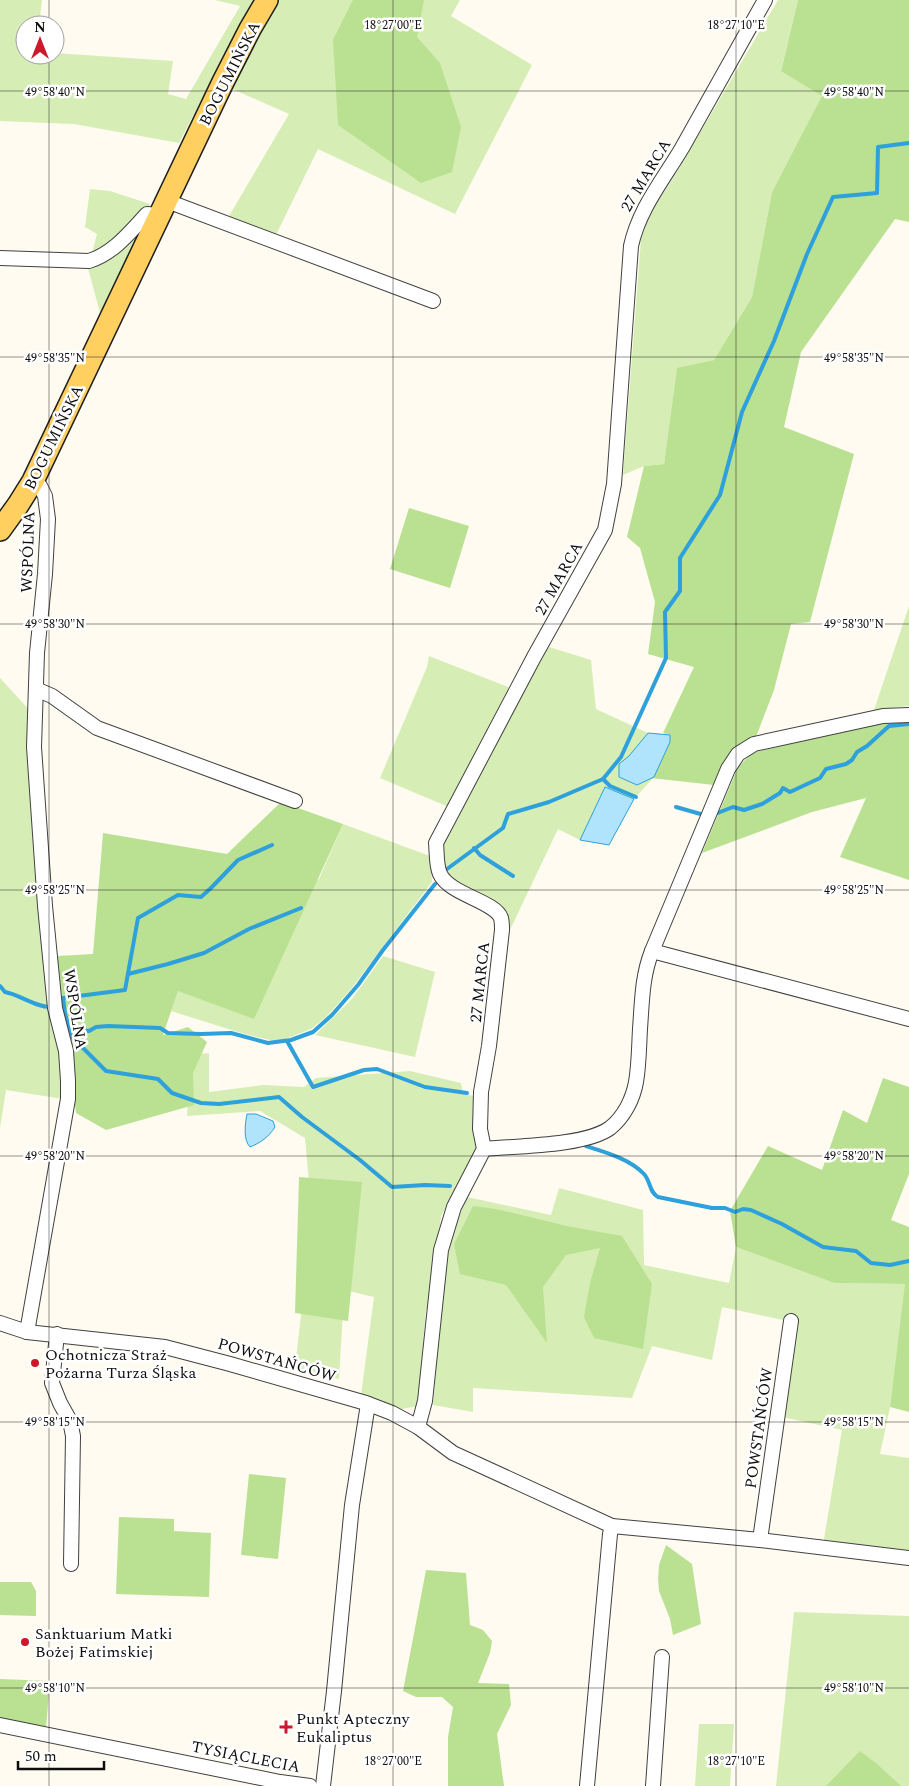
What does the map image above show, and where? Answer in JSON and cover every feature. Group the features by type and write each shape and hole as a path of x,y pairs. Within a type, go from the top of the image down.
{"main road":[{"name":"BOGUMIŃSKA","path":"3,523 33,481 223,82 250,29 268,0"}],"street":[{"name":"27 MARCA","path":"484,1149 480,1129 481,1092 489,1046 500,954 501,918 495,909 468,897 444,879 439,872 436,843 534,657 605,530 614,484 631,246 634,228 646,205 682,149 764,0"},
{"path":"0,258 89,261 100,258 116,246 147,214 163,208 433,301"},
{"name":"WSPÓLNA","path":"27,1332 68,1099 66,1051 55,1008 45,906 34,747 36,689 48,519 46,496 40,486 33,481"},
{"path":"36,689 52,696 97,728 294,801"},
{"path":"418,1427 425,1402 441,1250 454,1207 484,1149 579,1139 595,1135 610,1128 624,1113 636,1082 642,992 646,968 728,769 738,754 754,744 883,716 909,715"},
{"path":"652,951 909,1019"},
{"name":"POWSTAŃCÓW","path":"760,1540 791,1321"},
{"name":"POWSTAŃCÓW","path":"0,1323 27,1332 165,1347 368,1404 392,1412 418,1427 453,1453 612,1526 760,1540 909,1558"},
{"path":"57,1334 52,1384 70,1421 73,1436 71,1564"},
{"name":"TYSIĄCLECIA","path":"323,1786 352,1505 368,1404"},
{"path":"586,1786 612,1526"},
{"path":"653,1786 662,1657"},
{"name":"TYSIĄCLECIA","path":"0,1725 280,1782 310,1786"}],"green space":[{"path":"0,0 42,0 40,15 15,15 15,65 65,65 65,54 173,61 168,94 186,99 240,6 215,0 261,0 213,77 179,143 74,124 0,121"},
{"path":"277,0 460,0 451,16 532,65 455,214 318,149 273,241 225,223 289,114 230,88"},
{"path":"353,0 424,0 417,37 440,63 461,127 452,172 421,183 338,125 333,40"},
{"path":"778,0 798,0 781,70 823,96 772,192 752,297 714,360 677,369 664,464 644,466 623,475 641,239 649,215 674,177"},
{"path":"798,0 909,0 909,222 895,219 801,352 784,427 854,454 810,622 791,624 774,690 756,737 730,753 714,785 651,778 666,751 670,735 663,733 694,667 648,654 655,602 640,548 627,537 644,466 664,464 677,368 714,360 752,297 772,192 822,96 781,71"},
{"path":"90,189 110,191 150,204 144,225 100,313 88,268 97,234 85,227"},
{"path":"409,508 469,526 450,588 390,569"},
{"path":"909,606 909,706 874,710"},
{"path":"549,647 591,660 596,709 648,733 629,756 619,764 619,777 637,785 654,777 634,799 605,787 580,840 558,829 509,932 498,906 448,878 438,856 441,839 522,688"},
{"path":"429,656 513,689 451,808 380,778 427,667"},
{"path":"0,678 34,715 26,746 38,900 62,1062 63,1099 6,1090 0,1128"},
{"path":"909,718 909,880 840,857 866,798 812,812 702,853 738,767 752,753 876,723"},
{"path":"281,802 343,824 254,1019 178,991 163,1035 188,1027 207,1042 193,1073 194,1105 106,1130 76,1113 57,956 93,954 103,833 227,854"},
{"path":"343,824 430,856 432,882 351,989 326,1017 311,1029 278,1042 241,1033 171,1011 178,990 319,879"},
{"path":"383,956 435,972 415,1057 315,1035 352,999"},
{"path":"209,1053 209,1092 263,1085 304,1087 316,1078 410,1071 461,1083 463,1094 474,1096 477,1143 471,1165 441,1216 431,1309 426,1309 418,1406 402,1409 361,1395 374,1297 344,1290 309,1182 305,1138 260,1111 187,1116 191,1055"},
{"path":"883,1078 909,1087 909,1174 891,1220 909,1227 909,1412 890,1407 905,1284 834,1283 736,1247 730,1211 768,1146 822,1170 843,1110 867,1123"},
{"path":"299,1177 362,1182 348,1321 295,1313"},
{"path":"559,1188 643,1210 644,1265 729,1283 736,1247 834,1283 906,1284 890,1407 880,1454 909,1458 909,1555 823,1545 842,1430 782,1417 797,1323 722,1307 712,1360 652,1346 632,1398 473,1388 473,1412 433,1405 444,1272 449,1241 467,1197 551,1215"},
{"path":"473,1206 496,1209 567,1226 622,1236 652,1284 643,1349 594,1338 584,1317 590,1283 600,1248 566,1255 543,1287 547,1343 506,1285 460,1274 454,1244"},
{"path":"302,1306 343,1311 339,1379 295,1368"},
{"path":"249,1474 286,1478 278,1559 241,1555"},
{"path":"119,1517 174,1519 174,1531 211,1533 209,1597 116,1594"},
{"path":"666,1545 692,1564 701,1624 673,1635 670,1619 659,1591 658,1579 659,1565"},
{"path":"426,1570 466,1573 470,1625 483,1630 492,1641 490,1653 478,1683 509,1684 511,1705 497,1734 504,1786 448,1786 448,1737 453,1707 442,1697 416,1697 403,1691"},
{"path":"0,1582 31,1582 36,1591 36,1616 0,1615"},
{"path":"794,1612 909,1616 909,1786 776,1786"},
{"path":"0,1679 50,1681 46,1728 0,1720"},
{"path":"699,1724 734,1724 730,1786 695,1786"},
{"path":"860,1751 877,1764 901,1786 826,1786"}],"water":[{"path":"648,733 670,735 670,742 654,777 637,785 619,777 619,764 629,756"},
{"path":"605,787 634,799 609,845 580,840"},
{"path":"247,1114 256,1114 273,1121 275,1127 264,1139 250,1147 245,1136"}],"waterway":[{"path":"447,869 503,828 508,814 549,802 603,779 621,757 666,658 665,612 680,591 680,558 720,495 742,412 774,341 807,254 833,197 877,193 878,147 909,143"},
{"path":"715,814 733,807 744,810 762,804 780,793 783,788 790,792 820,778 826,769 846,764 852,760 857,752 867,746 889,726 909,724"},
{"path":"603,779 610,786 636,797"},
{"path":"676,807 704,815"},
{"path":"272,845 238,860 201,897 178,895 138,918 125,990 63,998 65,1014 73,1038 106,1071 158,1079 172,1093 201,1103 219,1104 279,1097 392,1187 450,1186"},
{"path":"474,848 480,855 513,876"},
{"path":"70,1028 89,1031 96,1027 108,1026 160,1028 168,1033 231,1033 268,1043 291,1040 313,1032 332,1015 358,985 435,884"},
{"path":"128,974 204,953 249,929 301,908"},
{"path":"0,986 5,992 39,1005 51,1007"},
{"path":"287,1041 313,1087 364,1070 377,1069 425,1087 467,1093"},
{"path":"586,1146 632,1164 644,1174 653,1192 658,1197 712,1208 725,1208 735,1212 743,1209 751,1210 782,1224 823,1247 856,1251 871,1263 890,1265 909,1261"}],"place":[{"name":"Ochotnicza Straż Pożarna Turza Śląska","path":"35,1363"},
{"name":"Sanktuarium Matki Bożej Fatimskiej","path":"25,1642"},
{"name":"Punkt Apteczny Eukaliptus","path":"286,1727"}]}
